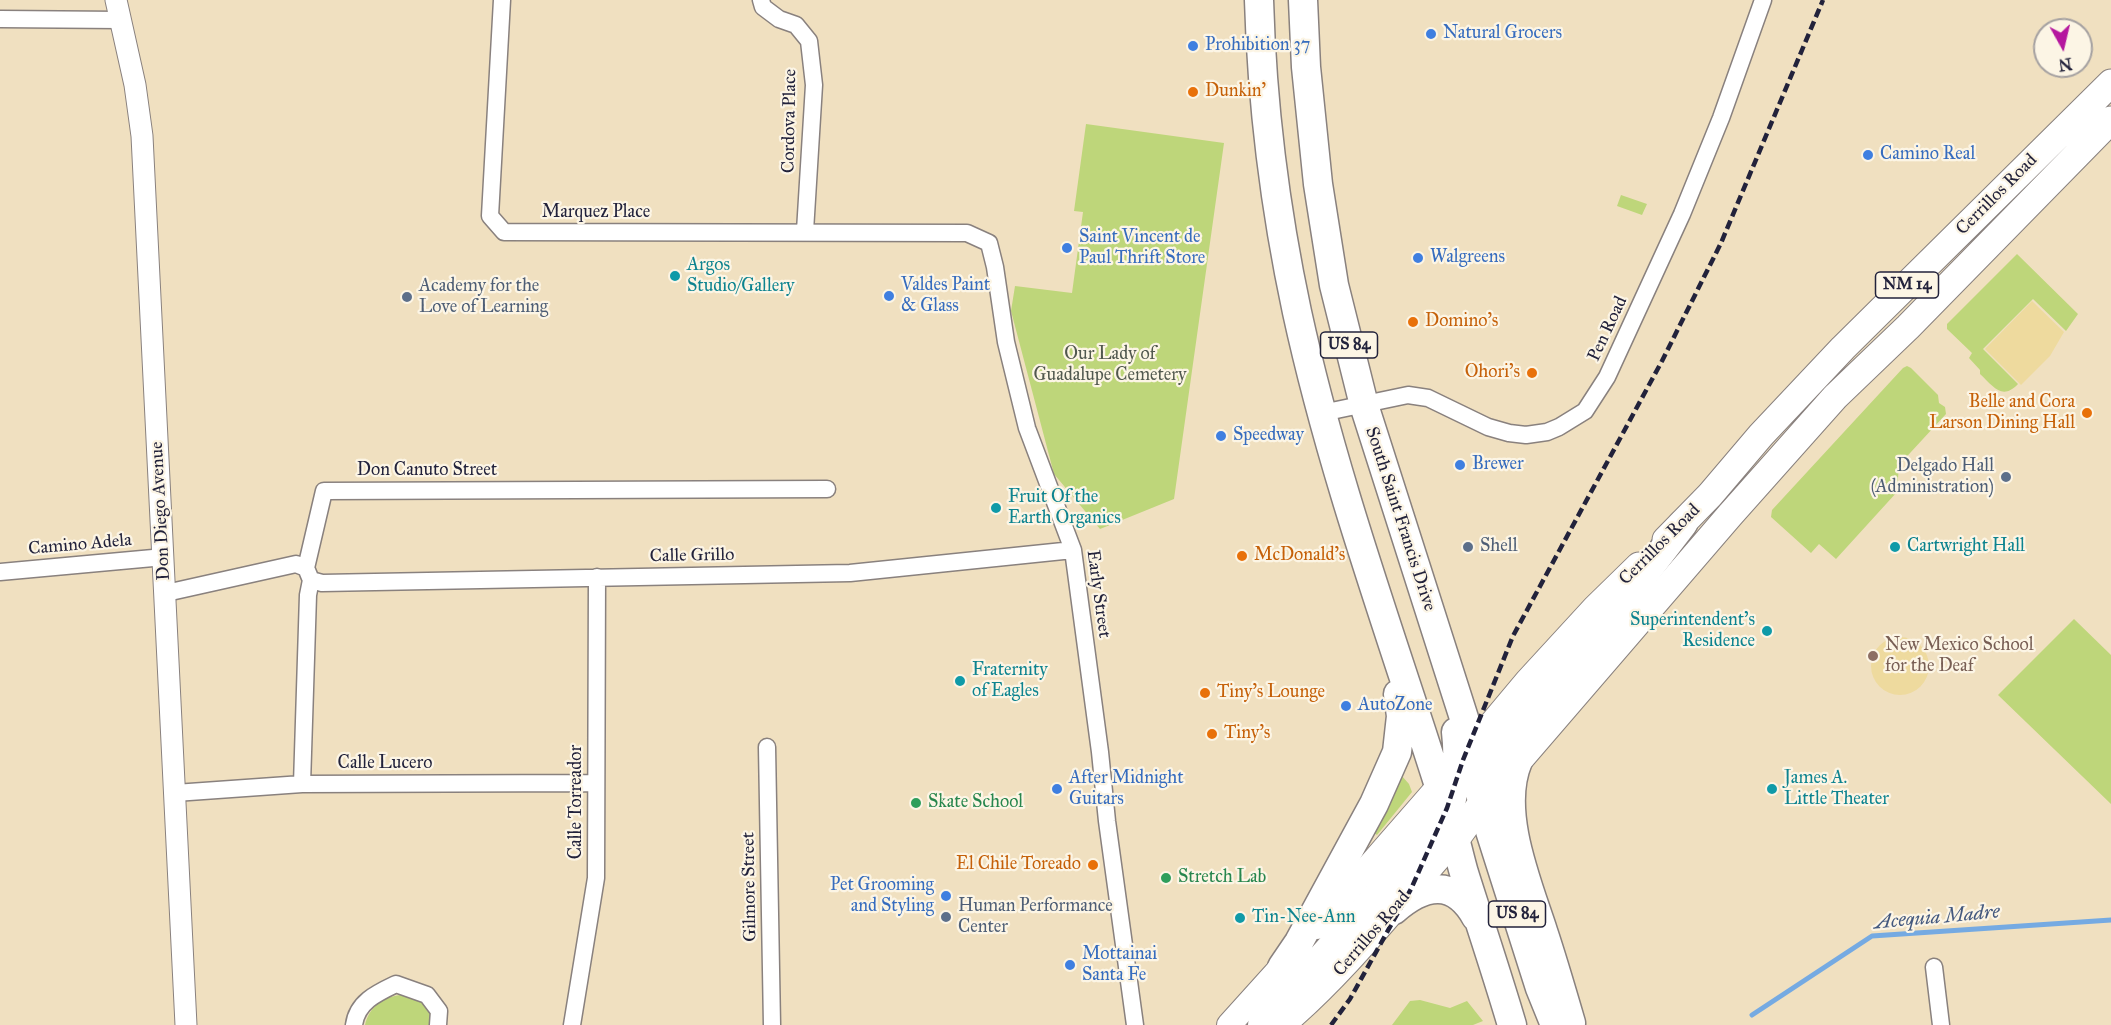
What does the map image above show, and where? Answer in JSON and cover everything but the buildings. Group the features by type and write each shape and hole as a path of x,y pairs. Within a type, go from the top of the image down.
{"highway":[{"name":"South Saint Francis Drive","path":"1259,0 1269,137 1280,223 1297,312 1322,413 1383,618 1462,794 1555,1025"},
{"name":"South Saint Francis Drive","path":"1303,0 1307,78 1318,184 1334,285 1364,405 1451,678 1475,904 1512,1025"},
{"path":"1262,1025 1371,902 1462,794 1493,751 1606,624 1683,524"},
{"path":"1282,967 1299,942 1374,804 1397,752 1401,716 1383,618"},
{"path":"1518,761 1512,775 1512,812 1517,843 1572,1025"},
{"path":"1394,910 1407,899 1426,890 1445,890 1462,896 1483,930"}],"main road":[{"name":"Cerrillos Road","path":"1683,524 1761,435 1843,348 2111,82"},
{"name":"Cerrillos Road","path":"1228,1025 1282,967 1462,794 1518,761 1835,397 1908,327 2111,120"},
{"path":"2053,140 2073,158"},
{"name":"Cerrillos Road","path":"1283,1025 1318,994 1394,910 1462,794"}],"street":[{"path":"496,0 502,0"},
{"name":"Marquez Place","path":"502,0 490,216 504,232 925,233"},
{"name":"Cordova Place","path":"761,0 763,7 779,19 796,25 809,41 814,85 805,231"},
{"name":"Pen Road","path":"1322,413 1408,395 1428,398 1488,427 1526,435 1559,427 1585,411 1607,377 1682,214 1721,118 1763,0"},
{"path":"0,20 118,10"},
{"name":"Don Diego Avenue","path":"118,10 135,85 142,136 186,1025"},
{"name":"Early Street","path":"925,233 968,233 989,243 995,267 1006,342 1027,428 1073,550 1135,1025"},
{"name":"Don Canuto Street","path":"302,784 309,574 324,491 827,489"},
{"name":"Calle Grillo","path":"166,593 296,564 322,583 850,573 1073,550"},
{"name":"Camino Adela","path":"0,572 164,557"},
{"name":"Calle Torreador","path":"572,1025 596,878 597,577"},
{"name":"Gilmore Street","path":"767,747 772,1025"},
{"name":"Calle Lucero","path":"175,793 302,784 596,783"},
{"path":"1934,967 1941,1025"},
{"path":"354,1025 355,1013 371,996 396,984 427,995 439,1011 438,1025"}],"green space":[{"name":"Our Lady of Guadalupe Cemetery","path":"1086,124 1224,143 1174,499 1100,529 1054,474 1011,311 1015,286 1072,293 1083,212 1074,211"},
{"path":"1621,195 1647,204 1642,215 1617,206"},
{"path":"2017,254 2078,314 2066,331 2033,299 1983,349 2018,384 2012,389 2002,391 1980,374 1980,370 1969,358 1972,353 1947,329 1947,324"},
{"path":"1907,366 1938,395 1939,403 1945,407 1946,414 1899,465 1897,492 1836,559 1819,544 1811,553 1771,517 1772,510"},
{"path":"2074,619 2111,655 2111,804 1998,695"},
{"path":"1401,775 1409,784 1412,792 1377,835 1371,831"},
{"path":"400,995 420,1000 435,1014 433,1025 365,1025 373,1008 388,998"},
{"path":"1420,1000 1450,1008 1467,1001 1483,1021 1473,1025 1392,1025 1410,1001"}],"sand":[{"path":"2032,301 2064,332 2050,356 2021,385 1985,349"},
{"path":"1900,637 1911,639 1924,650 1929,666 1927,677 1916,690 1900,695 1889,693 1876,682 1871,666 1873,655 1884,642"}],"waterway":[{"name":"Acequia Madre","path":"1752,1015 1872,936 2111,920"}],"railway":[{"path":"1331,1025 1350,999 1411,889 1447,808 1463,760 1513,636 1662,361 1721,243 1823,0"}],"place":[{"name":"Natural Grocers","path":"1431,34"},
{"name":"Prohibition 37","path":"1193,46"},
{"name":"Dunkin'","path":"1193,92"},
{"name":"Camino Real","path":"1868,155"},
{"name":"Saint Vincent de Paul Thrift Store","path":"1067,248"},
{"name":"Walgreens","path":"1418,258"},
{"name":"Argos Studio/Gallery","path":"675,276"},
{"name":"Valdes Paint & Glass","path":"889,296"},
{"name":"Academy for the Love of Learning","path":"407,297"},
{"name":"Domino's","path":"1413,322"},
{"name":"Ohori's","path":"1532,373"},
{"name":"Belle and Cora Larson Dining Hall","path":"2087,413"},
{"name":"Speedway","path":"1221,436"},
{"name":"Brewer","path":"1460,465"},
{"name":"Delgado Hall (Administration)","path":"2006,477"},
{"name":"Fruit Of the Earth Organics","path":"996,508"},
{"name":"Shell","path":"1468,547"},
{"name":"Cartwright Hall","path":"1895,547"},
{"name":"McDonald's","path":"1242,556"},
{"name":"Superintendent's Residence","path":"1767,631"},
{"name":"New Mexico School for the Deaf","path":"1873,656"},
{"name":"Fraternity of Eagles","path":"960,681"},
{"name":"Tiny's Lounge","path":"1205,693"},
{"name":"AutoZone","path":"1346,706"},
{"name":"Tiny's","path":"1212,734"},
{"name":"After Midnight Guitars","path":"1057,789"},
{"name":"James A. Little Theater","path":"1772,789"},
{"name":"Skate School","path":"916,803"},
{"name":"El Chile Toreado","path":"1093,865"},
{"name":"Stretch Lab","path":"1166,878"},
{"name":"Pet Grooming and Styling","path":"946,896"},
{"name":"Human Performance Center","path":"946,917"},
{"name":"Tin-Nee-Ann","path":"1240,918"},
{"name":"Mottainai Santa Fe","path":"1070,965"}]}
